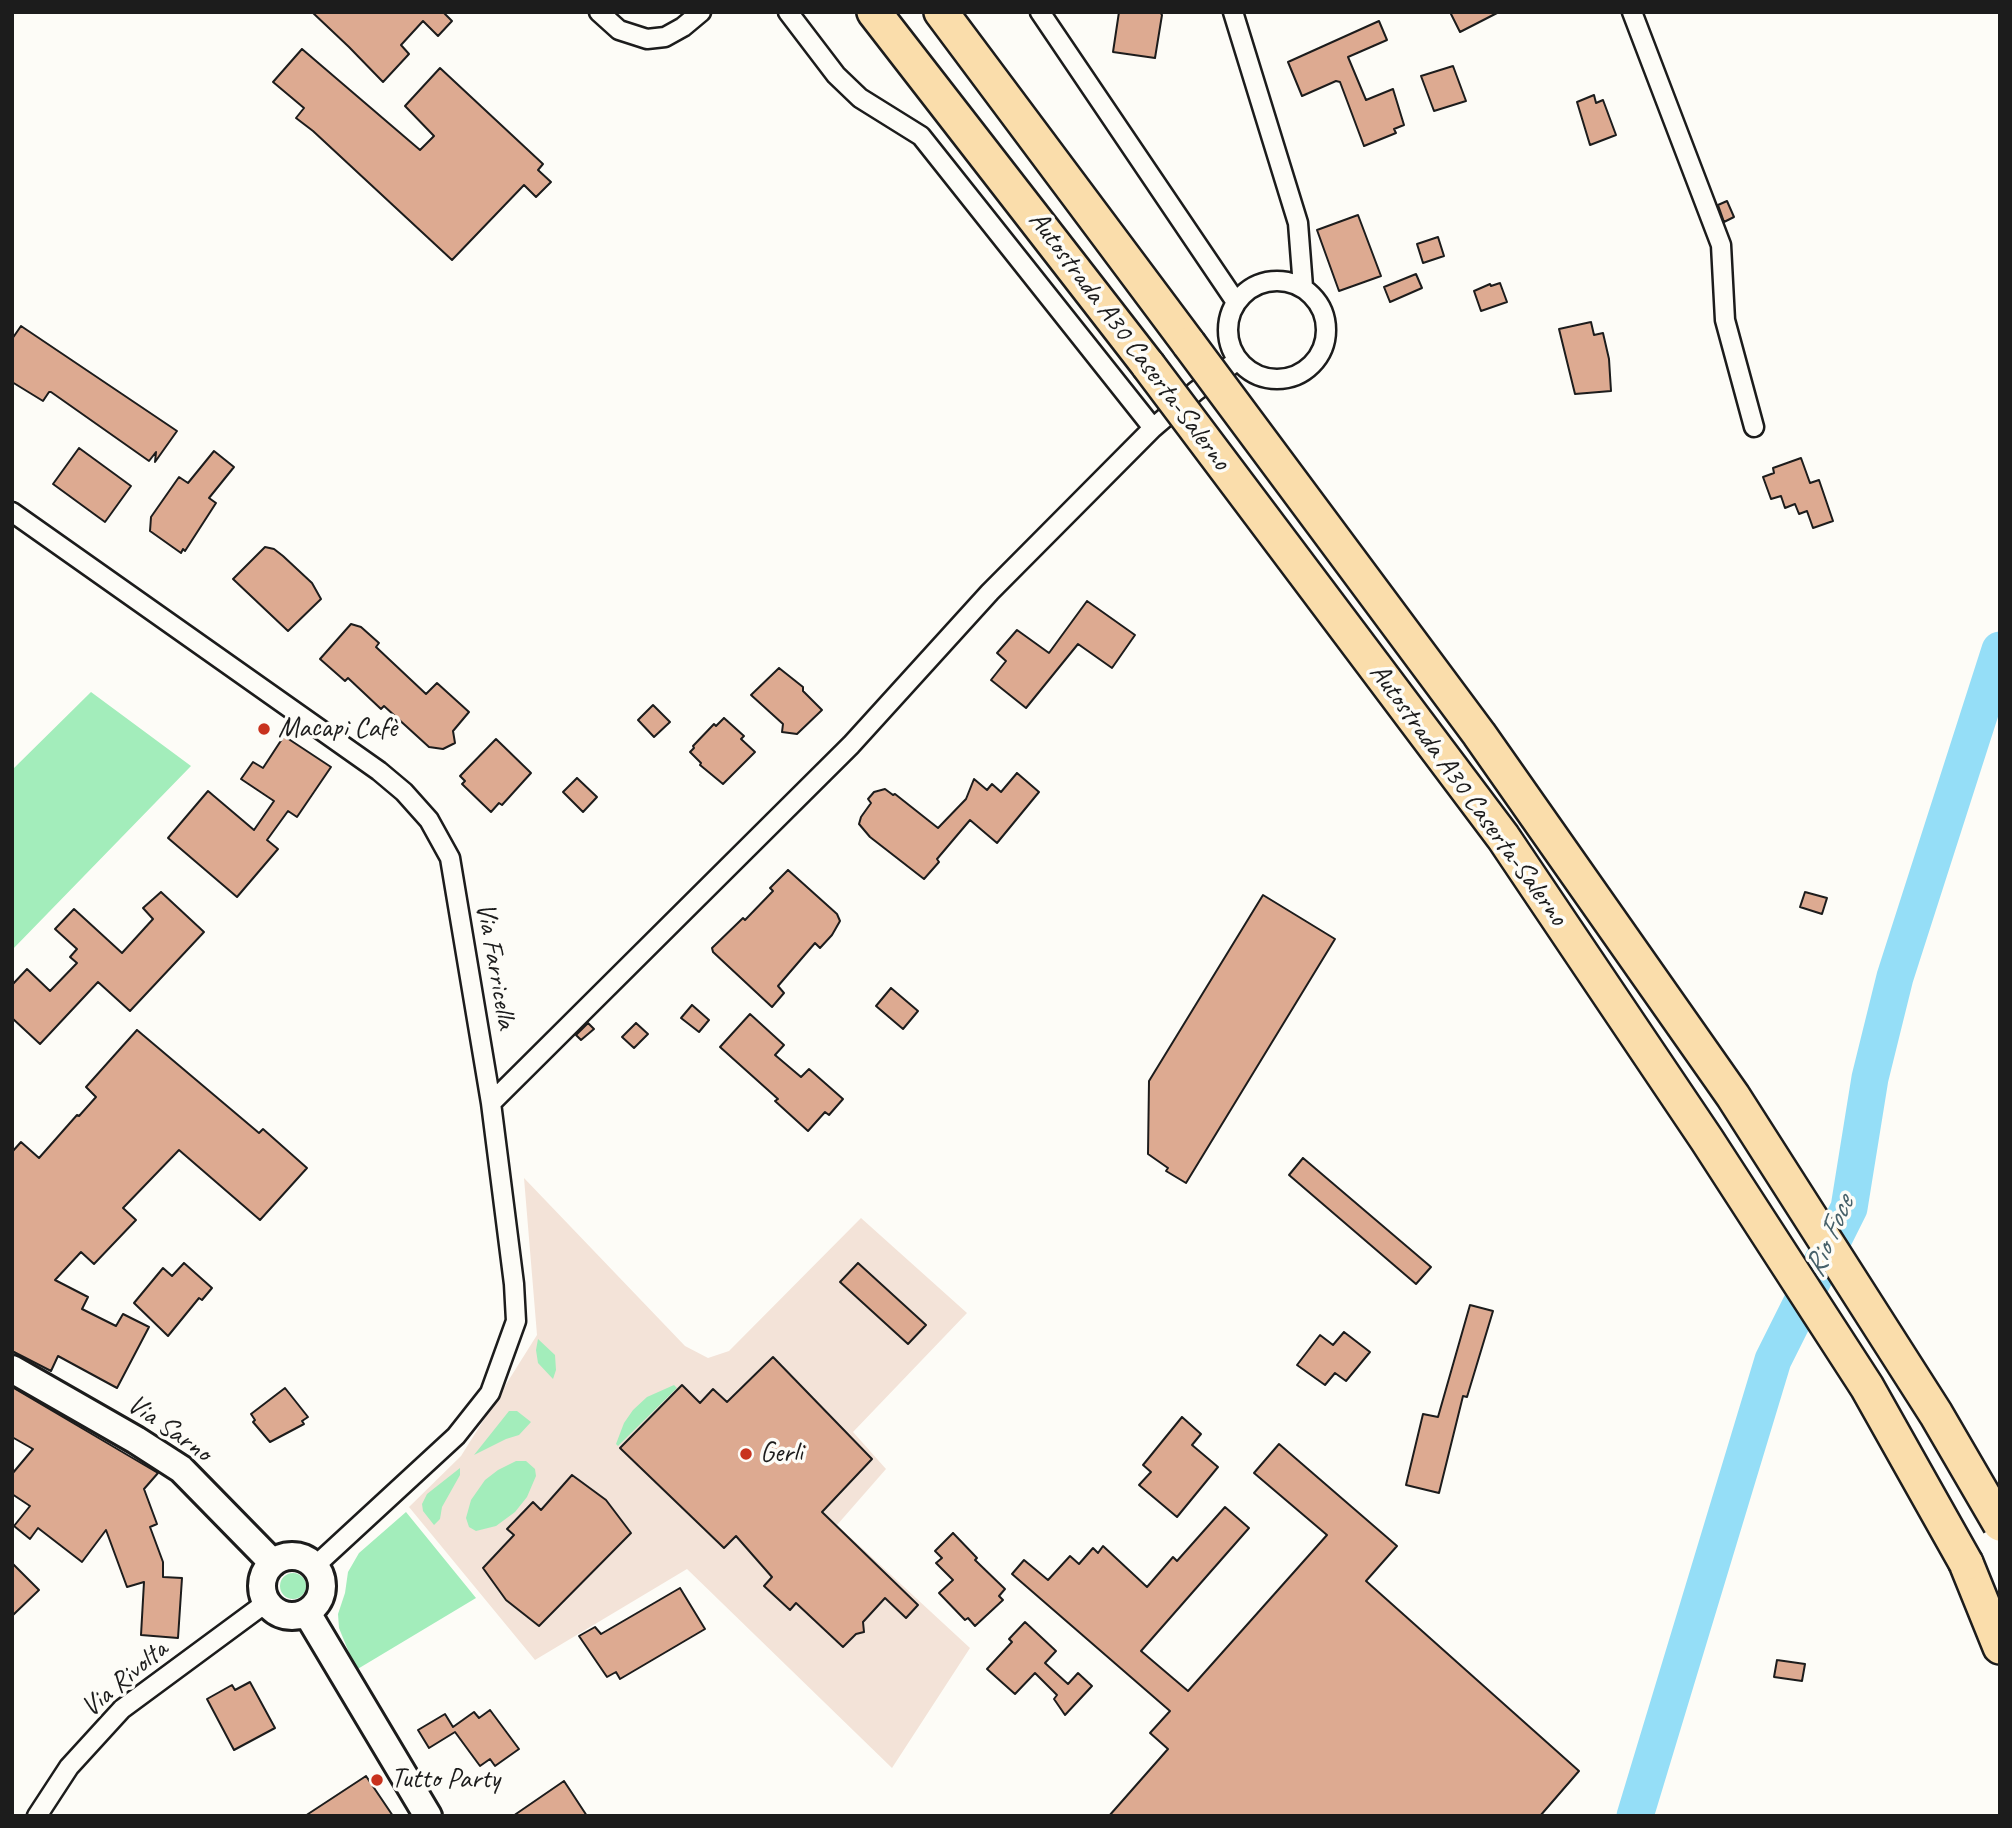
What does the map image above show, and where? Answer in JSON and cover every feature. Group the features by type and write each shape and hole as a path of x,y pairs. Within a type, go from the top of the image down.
{"highway":[{"name":"Autostrada A30 Caserta-Salerno","path":"874,12 1148,365 1503,837 1707,1140 1867,1387 2000,1621"},
{"name":"Autostrada A30 Caserta-Salerno","path":"941,12 1479,734 1749,1119 1936,1414 2000,1524"},
{"path":"1966,1563 2000,1647"}],"main road":[{"name":"Via Sarno","path":"12,1369 181,1469 272,1563"},
{"path":"290,1556 299,1557 315,1566 320,1574 322,1592 319,1600 307,1613 289,1616 280,1614 267,1602 263,1595 263,1577 272,1563 290,1556"},
{"path":"307,1613 428,1816"}],"street":[{"path":"599,12 618,30 647,39 665,37 701,12"},
{"path":"788,12 836,75 860,98 921,136 1153,428"},
{"path":"1040,12 1236,302"},
{"path":"1233,12 1298,223 1303,287"},
{"path":"1632,12 1721,245 1725,320 1754,427"},
{"path":"1274,280 1289,281 1303,287 1316,298 1324,313 1327,329 1325,346 1317,361 1304,372 1288,378 1272,379 1255,374 1238,360 1227,334 1229,317 1236,302 1253,287 1274,280"},
{"path":"491,1103 851,745 990,592 1153,428 1238,360"},
{"name":"Via Farricella","path":"12,512 379,771 404,792 429,820 450,858 491,1103 514,1284 516,1321 490,1392 456,1436 315,1566"},
{"name":"Via Rivolta","path":"37,1816 69,1767 122,1709 267,1602"}],"shaded area":[{"name":"Gerli","path":"524,1178 685,1346 708,1358 729,1351 861,1218 967,1313 853,1432 886,1469 837,1525 970,1648 892,1768 687,1569 535,1660 409,1507 461,1456 537,1335"}],"green space":[{"path":"91,692 191,766 12,950 12,770"},
{"path":"538,1339 555,1355 556,1370 553,1379 538,1363"},
{"path":"674,1385 677,1388 618,1446 616,1444 624,1423 633,1410 647,1397"},
{"path":"509,1411 517,1411 531,1422 519,1435 474,1455"},
{"path":"516,1461 526,1461 535,1469 536,1476 527,1497 515,1512 496,1526 476,1531 469,1527 466,1518 471,1500 485,1480"},
{"path":"460,1468 460,1475 442,1507 440,1519 434,1525 423,1511 422,1504 427,1494"},
{"path":"406,1512 476,1598 356,1670 339,1628 338,1614 348,1572 359,1553"},
{"path":"293,1573 302,1577 306,1586 302,1595 293,1599 284,1595 280,1586 284,1577"}],"building":[{"path":"312,12 443,12 452,21 438,36 423,21 401,45 409,54 383,82"},
{"path":"1119,12 1160,12 1162,15 1155,58 1113,52"},
{"path":"1450,12 1499,12 1460,32"},
{"path":"1379,21 1387,40 1348,57 1366,100 1393,89 1404,125 1394,129 1396,133 1364,146 1340,82 1336,81 1302,96 1288,62"},
{"path":"302,49 420,150 434,136 405,106 440,68 543,164 538,170 551,182 536,197 524,185 452,260 296,118 304,108 273,82"},
{"path":"1453,66 1466,101 1434,111 1421,76"},
{"path":"1594,95 1596,103 1603,100 1616,135 1590,145 1577,102"},
{"path":"1727,201 1734,217 1724,222 1718,205"},
{"path":"1358,215 1381,276 1339,291 1317,230"},
{"path":"1438,237 1444,256 1423,263 1417,244"},
{"path":"1416,274 1422,288 1390,302 1384,287"},
{"path":"1500,283 1507,302 1481,311 1474,291"},
{"path":"1591,322 1594,335 1603,333 1609,359 1611,391 1575,394 1559,329"},
{"path":"21,326 177,431 155,462 156,452 149,461 51,392 43,401 12,382 12,339"},
{"path":"79,448 131,486 105,522 53,484"},
{"path":"214,451 234,467 209,498 216,503 185,551 183,549 181,553 150,531 151,517 179,477 188,483"},
{"path":"1801,458 1810,483 1819,480 1833,521 1813,528 1807,511 1799,514 1795,504 1785,508 1781,496 1771,499 1763,477 1774,473 1773,468"},
{"path":"265,547 274,549 283,556 312,583 321,599 288,631 233,579"},
{"path":"1087,601 1135,635 1112,668 1078,644 1026,708 991,680 1006,661 997,653 1017,630 1049,653"},
{"path":"351,624 361,627 379,643 376,647 426,694 437,683 469,712 453,731 455,743 443,749 429,747 384,706 381,709 348,678 345,681 320,659"},
{"path":"779,668 803,687 803,691 822,710 797,734 782,732 783,724 751,695"},
{"path":"653,705 670,722 654,737 638,720"},
{"path":"724,718 744,736 741,739 755,752 723,784 700,765 690,752 714,724 716,726"},
{"path":"284,736 331,767 297,817 288,811 267,840 278,849 237,897 168,838 208,791 254,830 274,801 241,779 253,762 263,768"},
{"path":"496,739 531,773 502,805 499,803 491,812 462,784 465,781 460,776"},
{"path":"1017,773 1039,792 997,843 970,820 924,879 870,837 859,824 871,803 868,799 874,792 885,789 938,828 966,799 974,779 987,790 992,784 1001,792"},
{"path":"577,778 597,797 583,812 563,792"},
{"path":"788,870 837,914 840,921 820,948 815,943 778,986 784,993 772,1007 713,952 712,948 743,918 745,920 773,891 770,888"},
{"path":"161,892 204,932 130,1011 98,982 40,1044 12,1018 12,985 27,969 50,991 77,963 70,957 77,949 55,929 74,909 122,953 153,919 143,908"},
{"path":"1805,892 1827,898 1822,914 1800,907"},
{"path":"1263,895 1335,939 1186,1183 1166,1171 1168,1168 1148,1154 1149,1081"},
{"path":"891,988 918,1011 903,1029 876,1006"},
{"path":"692,1005 709,1020 699,1032 681,1018"},
{"path":"750,1014 784,1045 775,1055 801,1077 809,1069 843,1099 829,1115 825,1112 808,1131 775,1101 778,1099 720,1047"},
{"path":"588,1023 594,1029 581,1040 576,1035"},
{"path":"636,1023 648,1034 634,1048 622,1037"},
{"path":"137,1030 259,1133 263,1129 307,1168 260,1220 179,1150 123,1208 136,1220 94,1264 81,1252 55,1280 88,1297 82,1309 116,1326 123,1314 149,1327 117,1388 58,1356 51,1371 12,1351 12,1152 21,1142 39,1158 96,1097 86,1087"},
{"path":"1303,1158 1431,1267 1416,1284 1289,1175"},
{"path":"184,1263 212,1288 202,1300 199,1298 168,1336 134,1303 163,1268 172,1276"},
{"path":"858,1263 926,1325 908,1344 840,1282"},
{"path":"1470,1305 1493,1311 1467,1397 1463,1396 1439,1493 1406,1485 1423,1414 1438,1417"},
{"path":"1344,1332 1370,1352 1346,1381 1335,1373 1325,1385 1297,1365 1320,1335 1333,1345"},
{"name":"Gerli","path":"773,1357 872,1459 822,1512 918,1605 906,1618 885,1598 863,1622 864,1632 856,1634 843,1647 796,1603 790,1610 764,1586 772,1577 736,1536 724,1548 620,1448 682,1385 700,1403 713,1389 727,1402"},
{"path":"12,1387 158,1473 144,1489 157,1524 150,1527 163,1562 163,1577 182,1578 178,1638 141,1635 144,1582 127,1587 106,1530 82,1562 38,1528 30,1539 14,1526 30,1506 12,1494 12,1474 33,1449 12,1437"},
{"path":"285,1388 308,1417 302,1421 304,1424 270,1442 253,1422 255,1420 251,1414"},
{"path":"1182,1417 1201,1434 1192,1445 1218,1467 1177,1517 1139,1485 1151,1472 1143,1465"},
{"path":"1279,1444 1397,1546 1366,1581 1579,1771 1540,1816 1109,1816 1168,1749 1150,1733 1170,1711 1012,1574 1024,1560 1048,1580 1070,1556 1079,1564 1093,1548 1098,1553 1103,1546 1147,1587 1173,1557 1177,1561 1225,1507 1249,1528 1141,1651 1188,1691 1327,1535 1254,1473"},
{"path":"572,1475 606,1500 631,1533 539,1626 506,1600 483,1568 514,1535 507,1529 533,1502 541,1510"},
{"path":"953,1533 977,1558 975,1560 1005,1589 999,1596 1003,1600 975,1626 968,1618 965,1620 939,1593 953,1580 936,1563 942,1558 935,1551"},
{"path":"12,1563 39,1590 12,1616"},
{"path":"680,1588 705,1629 620,1679 616,1672 607,1677 579,1636 595,1627 601,1634"},
{"path":"1025,1622 1056,1651 1045,1663 1068,1684 1078,1673 1092,1686 1065,1715 1054,1699 1057,1695 1035,1673 1015,1694 987,1669 1012,1642 1009,1639"},
{"path":"1777,1660 1805,1664 1802,1681 1774,1677"},
{"path":"250,1682 275,1728 234,1750 207,1699 232,1685 235,1690"},
{"path":"490,1710 519,1749 495,1766 490,1759 480,1766 455,1732 429,1748 418,1730 445,1714 453,1727 474,1712 479,1718"},
{"path":"366,1776 393,1816 305,1816"},
{"path":"564,1781 587,1816 513,1816"}],"waterway":[{"name":"Rio Foce","path":"1635,1816 1773,1360 1849,1208 1870,1078 1895,977 2000,650"}],"place":[{"name":"Macapi Cafè","path":"264,729"},
{"name":"Gerli","path":"746,1454"},
{"name":"Tutto Party","path":"377,1780"}]}
